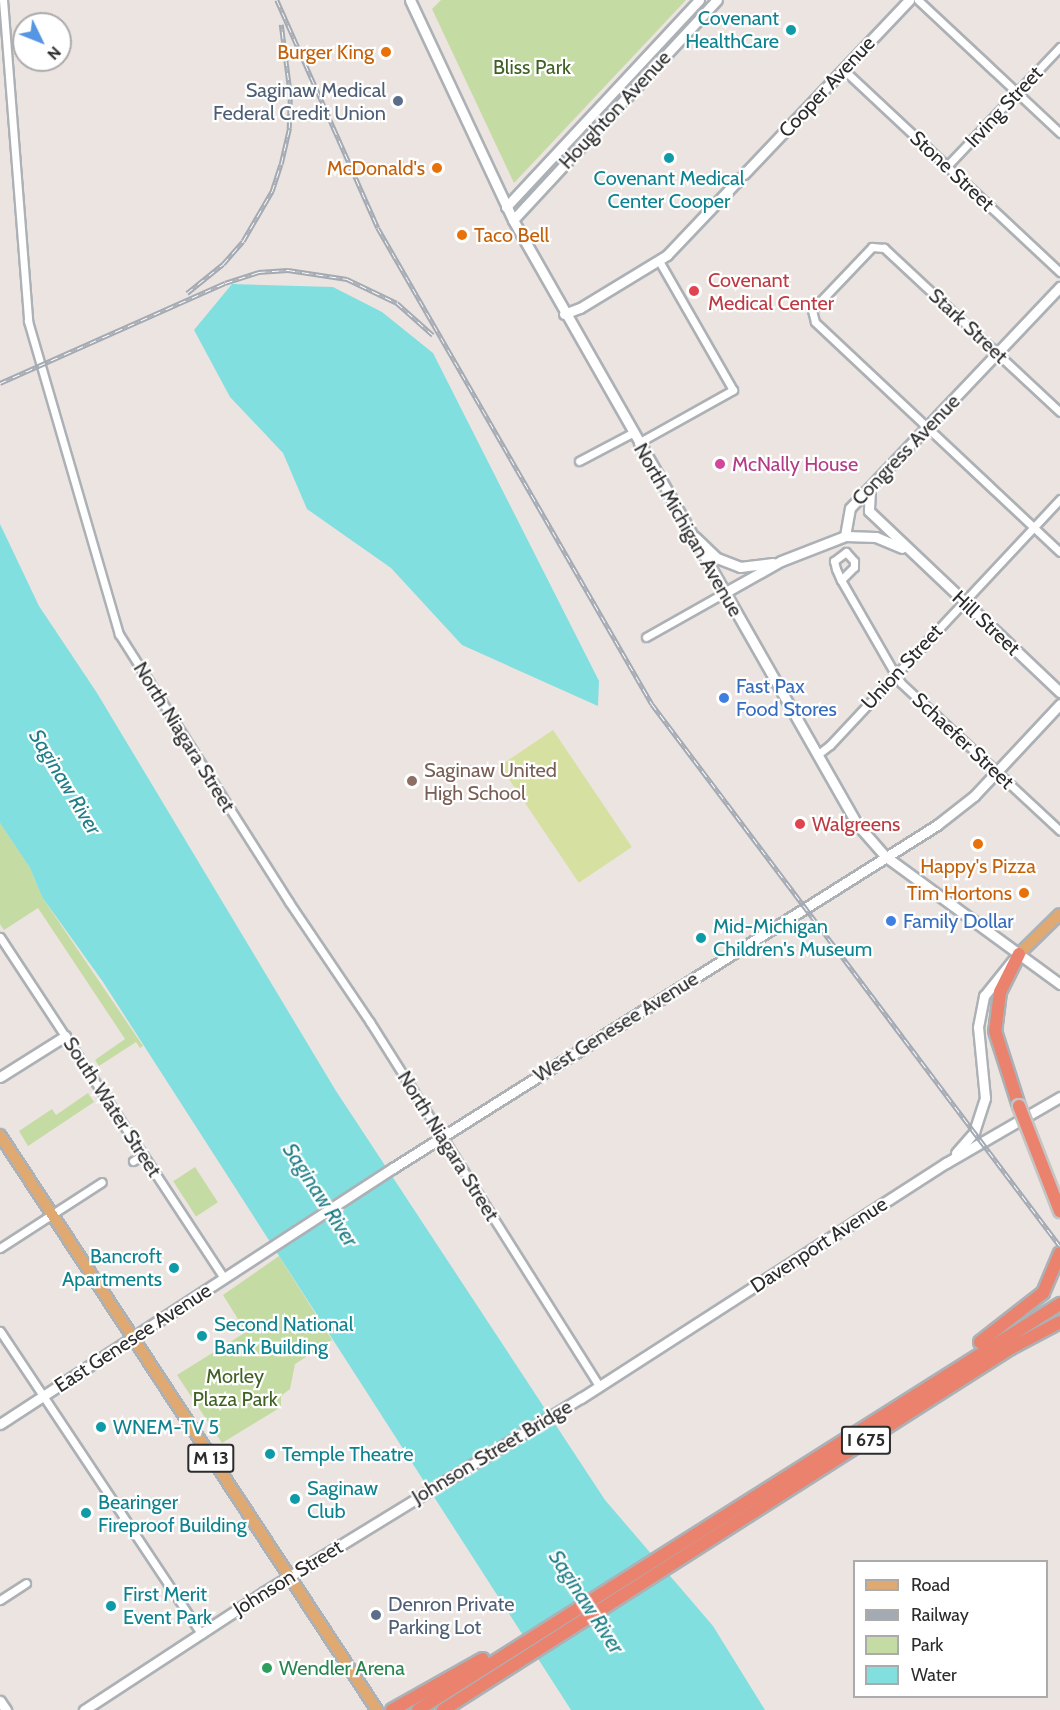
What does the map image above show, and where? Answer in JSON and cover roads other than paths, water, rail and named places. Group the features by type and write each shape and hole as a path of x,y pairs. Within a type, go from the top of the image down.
{"highway":[{"path":"1019,954 1000,992 995,1031 1019,1106 1060,1211"},
{"path":"887,1411 1031,1305 1043,1293 1060,1253"},
{"name":"I 675","path":"418,1710 887,1411 1060,1304"},
{"name":"I 675","path":"443,1710 1001,1354 1060,1322"},
{"path":"392,1710 542,1624 566,1615"}],"main road":[{"name":"North Michigan Avenue","path":"410,0 513,220 564,314 857,824 885,856 1060,984"},
{"name":"Houghton Avenue","path":"506,207 699,0"},
{"name":"Houghton Avenue","path":"513,220 717,0"},
{"name":"Cooper Avenue","path":"564,314 659,261 909,0"},
{"name":"Congress Avenue","path":"844,536 850,508 870,490 1060,287"},
{"name":"Hill Street","path":"870,490 869,511 1060,693"},
{"path":"688,530 717,558 740,567 781,561"},
{"name":"Hill Street","path":"844,536 876,537 912,554"},
{"path":"724,593 781,561 844,536"},
{"name":"West Genesee Avenue","path":"393,1168 955,812 997,772 1060,704"},
{"path":"946,1163 965,1144 982,1116 985,1098 978,1021 984,996 1019,954 1060,914"},
{"path":"0,1077 65,1036"},
{"name":"Davenport Avenue","path":"581,1398 946,1163 1060,1097"},
{"name":"M 13","path":"0,1135 377,1710"},
{"name":"East Genesee Avenue","path":"0,1424 393,1168"},
{"name":"Johnson Street Bridge","path":"403,1507 581,1398"},
{"name":"Johnson Street","path":"84,1710 291,1576 403,1507"},
{"path":"0,1701 6,1710"}],"street":[{"name":"North Niagara Street","path":"3,0 28,321 119,634 599,1386"},
{"path":"918,0 1060,133"},
{"name":"Irving Street","path":"947,166 1060,47"},
{"name":"Stone Street","path":"844,70 1060,273"},
{"name":"Stark Street","path":"928,428 815,322 812,310 872,247 884,248 1060,412"},
{"path":"638,443 733,390 659,261"},
{"path":"928,428 1060,552"},
{"path":"579,461 632,433"},
{"name":"Union Street","path":"817,755 1060,499"},
{"name":"Schaefer Street","path":"842,580 895,674 1060,831"},
{"path":"646,637 724,593"},
{"name":"South Water Street","path":"0,937 224,1278"},
{"path":"133,1161 143,1155"},
{"path":"0,1248 102,1182"},
{"path":"0,1331 42,1398 201,1634"},
{"path":"0,1600 26,1583"}],"water":[{"path":"232,284 333,287 382,312 433,353 599,681 598,706 462,645 391,568 307,509 283,453 230,397 194,330"},
{"name":"Saginaw River","path":"0,524 39,606 97,693 336,1091 605,1500 713,1626 765,1710 571,1710 103,982 42,897 30,868 0,823"}],"railway":[{"path":"277,0 378,228 652,704 1060,1246"},
{"path":"187,293 223,264 243,241 272,191 289,128 290,94 281,25"},
{"path":"0,383 225,283 258,272 288,270 347,279 397,303 433,335"}],"place":[{"name":"Covenant HealthCare","path":"791,30"},
{"name":"Burger King","path":"386,52"},
{"name":"Saginaw Medical Federal Credit Union","path":"398,101"},
{"name":"Covenant Medical Center Cooper","path":"669,158"},
{"name":"McDonald's","path":"437,168"},
{"name":"Taco Bell","path":"462,235"},
{"name":"Covenant Medical Center","path":"694,291"},
{"name":"McNally House","path":"720,464"},
{"name":"Fast Pax Food Stores","path":"724,698"},
{"name":"Saginaw United High School","path":"412,781"},
{"name":"Walgreens","path":"800,824"},
{"name":"Happy's Pizza","path":"978,844"},
{"name":"Tim Hortons","path":"1024,893"},
{"name":"Family Dollar","path":"891,921"},
{"name":"Mid-Michigan Children's Museum","path":"701,938"},
{"name":"Bancroft Apartments","path":"174,1268"},
{"name":"Second National Bank Building","path":"202,1336"},
{"name":"WNEM-TV 5","path":"101,1427"},
{"name":"Temple Theatre","path":"270,1454"},
{"name":"Saginaw Club","path":"295,1499"},
{"name":"Bearinger Fireproof Building","path":"86,1513"},
{"name":"First Merit Event Park","path":"111,1606"},
{"name":"Denron Private Parking Lot","path":"376,1615"},
{"name":"Wendler Arena","path":"267,1668"}],"park label":[{"name":"Bliss Park","path":"532,67"},
{"name":"Morley Plaza Park","path":"235,1388"}]}
